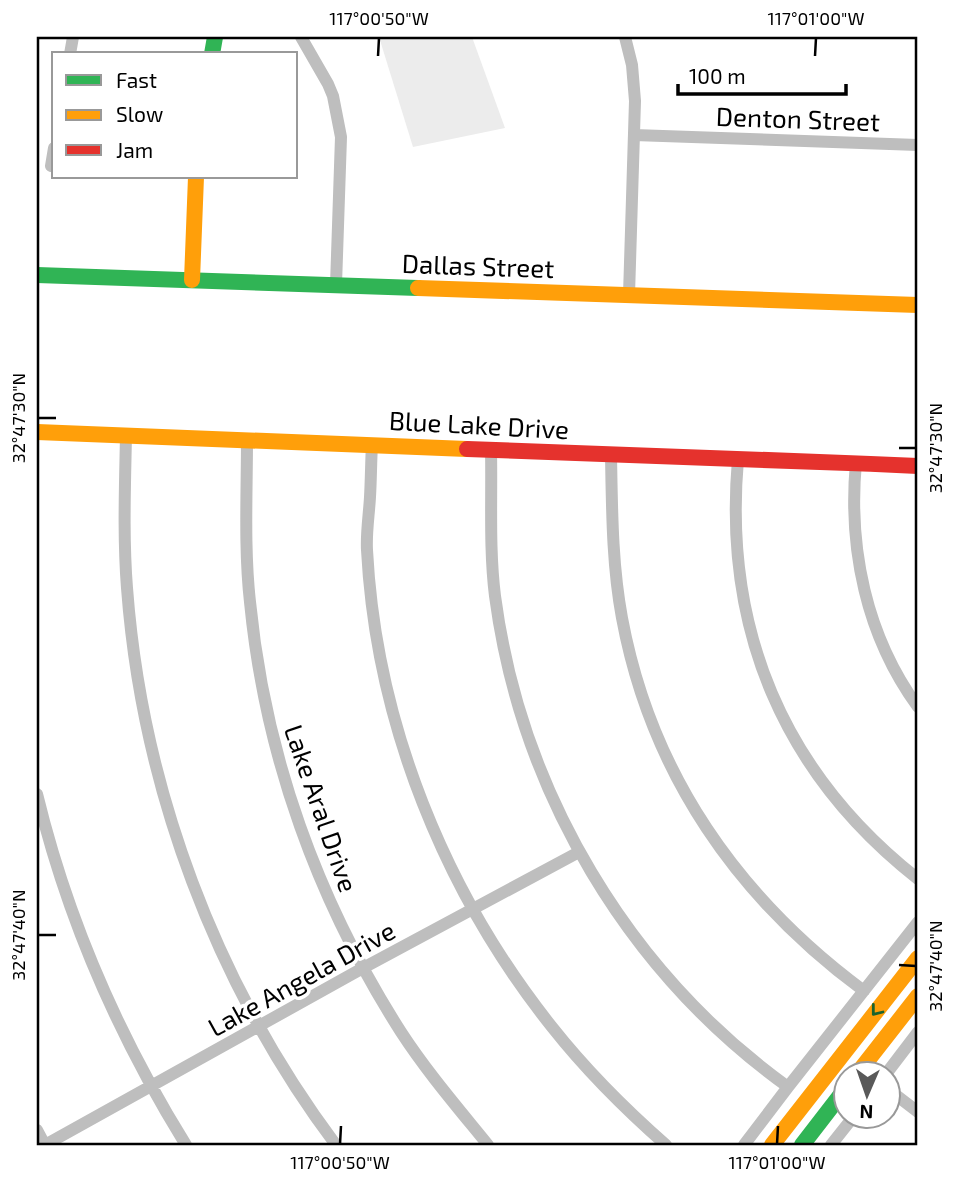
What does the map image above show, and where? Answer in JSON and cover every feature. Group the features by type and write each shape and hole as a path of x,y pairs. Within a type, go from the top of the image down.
{"street":[{"path":"301,37 333,96 341,136 336,285"},
{"path":"625,37 632,65 635,101 629,295"},
{"name":"Denton Street","path":"634,135 918,145"},
{"path":"51,166 52,160"},
{"path":"192,281 196,178"},
{"name":"Dallas Street","path":"37,275 918,305"},
{"name":"Blue Lake Drive","path":"37,432 918,466"},
{"path":"126,435 124,514 127,590 135,664 153,755 173,828 205,914 259,1027 303,1099 336,1145"},
{"name":"Lake Aral Drive","path":"247,439 249,601 267,715 287,790 334,913 363,968 424,1065 488,1145"},
{"path":"372,444 367,547 376,629 389,695 410,768 426,811 453,872 501,957 554,1029 603,1085 666,1145"},
{"path":"491,449 492,564 500,629 515,694 558,811 605,895 673,984 720,1032 788,1087"},
{"path":"611,455 614,557 622,618 647,709 671,766 711,835 753,891 802,941 864,991"},
{"path":"738,458 735,516 739,573 750,629 768,684 792,734 830,792 876,843 918,879"},
{"path":"856,462 853,508 860,576 886,653 918,707"},
{"path":"37,794 81,934 111,1007 151,1086 186,1145"},
{"name":"Lake Angela Drive","path":"45,1145 363,968 579,852"},
{"path":"744,1145 918,922"},
{"path":"772,1145 918,958"},
{"path":"867,1060 918,996"},
{"path":"896,1060 918,1032"},
{"path":"902,1100 918,1112"},
{"path":"802,1145 832,1105"},
{"path":"37,1130 45,1145"},
{"path":"831,1145 842,1130"}],"shaded area":[{"path":"379,37 472,37 505,128 413,147"}],"traffic: fast":[{"path":"212,52 215,37"},
{"path":"37,275 418,288"},
{"path":"802,1145 832,1106"}],"traffic: slow":[{"path":"192,280 196,178"},
{"path":"418,288 918,305"},
{"path":"37,432 467,449"},
{"path":"772,1145 918,958"},
{"path":"868,1060 918,996"}],"traffic: jam":[{"path":"467,449 918,466"}]}
